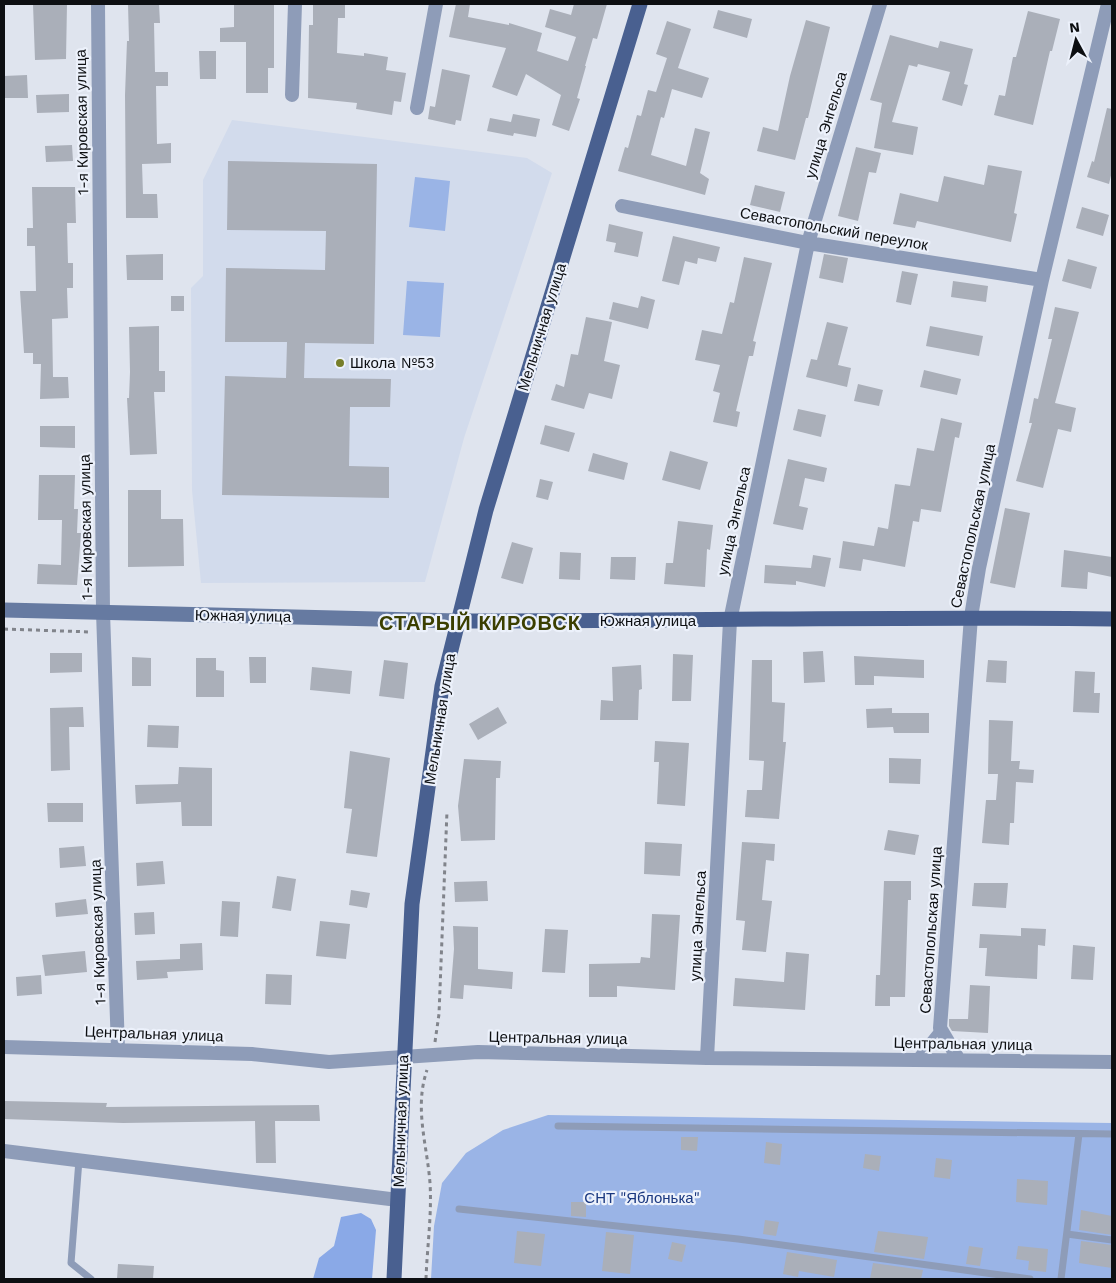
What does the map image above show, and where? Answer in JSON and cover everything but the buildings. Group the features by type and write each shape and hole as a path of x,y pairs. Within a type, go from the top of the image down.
{"main road":[{"name":"Мельничная улица","path":"394,1279 412,904 442,686 486,510 640,4"},
{"name":"Южная улица","path":"458,621 730,621 971,617 1112,619"}],"street":[{"name":"1-я Кировская улица","path":"98,4 103,612 118,1049"},
{"path":"292,95 294,4"},
{"path":"417,108 436,4"},
{"name":"улица Энгельса","path":"707,1058 730,621 808,243 880,4"},
{"name":"Севастопольская улица","path":"959,1060 940,1028 971,617 981,559 1042,280 1108,4"},
{"name":"Севастопольский переулок","path":"622,206 808,243 1042,280"},
{"name":"Южная улица","path":"4,610 458,621"},
{"name":"Центральная улица","path":"4,1047 252,1054 329,1062 478,1052 707,1058 1112,1062"},
{"path":"4,1151 398,1200"}],"lane":[{"path":"915,1060 940,1028"},
{"path":"558,1126 1112,1134"},
{"path":"1061,1279 1079,1134"},
{"path":"79,1160 71,1263 91,1279"},
{"path":"460,1209 738,1239 1030,1279"},
{"path":"1067,1234 1112,1240"}],"path":[{"path":"4,629 104,633"}],"shaded area":[{"name":"Школа №53","path":"232,120 527,158 552,173 464,438 425,582 201,583 192,490 191,288 203,276 203,180"},
{"path":"361,1213 371,1219 376,1230 372,1279 313,1279 319,1258 334,1246 341,1217"}],"green space":[{"path":"415,177 450,181 445,231 409,227"},
{"path":"407,281 444,283 440,337 403,335"},
{"name":"СНТ \"Яблонька\"","path":"548,1115 1112,1123 1112,1279 431,1279 434,1226 442,1183 466,1153 503,1130"}],"place":[{"name":"Школа №53","path":"340,363"}],"district":[{"name":"СТАРЫЙ КИРОВСК","path":"480,623"}]}
